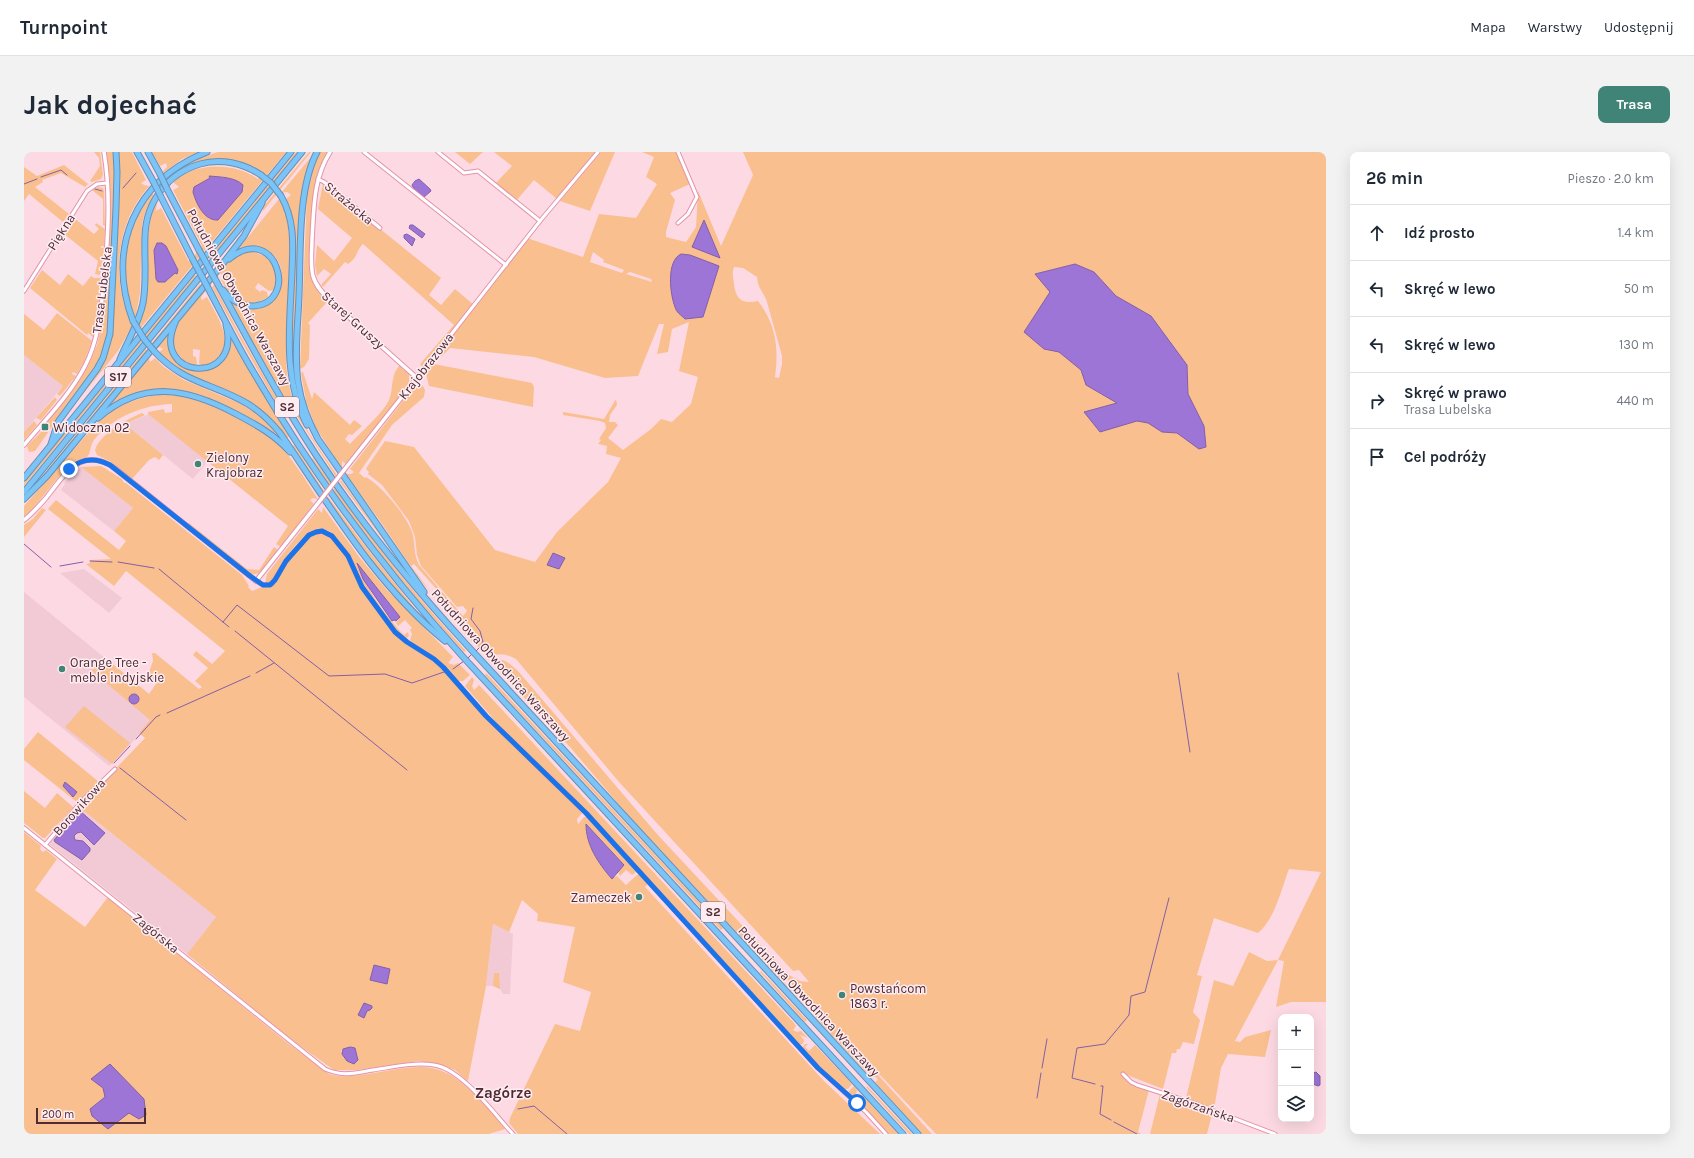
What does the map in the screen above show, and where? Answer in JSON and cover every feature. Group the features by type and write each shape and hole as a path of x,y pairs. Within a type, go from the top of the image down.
{"highway":[{"path":"50,447 58,422 97,369 103,358 110,334 116,208 116,152"},
{"name":"Południowa Obwodnica Warszawy","path":"137,152 254,374 324,484 391,574 464,658 903,1134"},
{"name":"Południowa Obwodnica Warszawy","path":"148,152 276,390 320,460 378,540 448,625 918,1134"},
{"path":"207,152 183,163 163,178 145,198 134,217 126,239 122,266 124,292 133,321 144,339 167,364 182,375 235,398 255,409 272,424 280,433 347,533 376,570 411,609 437,634 459,652"},
{"name":"S17","path":"24,478 291,152"},
{"name":"S17","path":"24,492 302,152"},
{"path":"317,152 308,172 303,203 297,368 300,396 306,414 318,439 448,625"},
{"path":"117,365 138,321 143,304 146,281 146,226 149,212 158,194 177,175 194,166 220,162 235,164 251,169 271,183 288,208 293,228 289,362 293,387 298,406 308,426 320,446 335,465"},
{"path":"24,500 47,476 90,425 221,266 244,236 267,194"},
{"path":"215,279 232,299 242,305 249,306 256,306 269,300 278,287 278,267 270,256 259,250 247,249 241,251 221,266"},
{"path":"179,316 171,336 172,349 177,359 182,364 198,369 214,365 224,356 228,337 223,316"},
{"path":"90,425 116,405 135,396 157,392 184,393 207,400 276,437 299,462"}],"street":[{"name":"Trasa Lubelska","path":"24,445 74,384 88,361 95,341 99,323 108,239 107,183 104,152"},
{"path":"318,178 330,152"},
{"path":"364,152 506,265"},
{"path":"438,152 464,173 478,171 540,221"},
{"name":"Krajobrazowa","path":"256,581 540,221 598,152"},
{"path":"678,152 697,197 688,214 678,223"},
{"name":"Strażacka","path":"318,178 380,228"},
{"name":"Starej Gruszy","path":"318,178 315,195 312,257 312,271 316,282 320,290 333,303 417,378"},
{"name":"Piękna","path":"24,291 87,191 97,184 107,183"},
{"path":"24,520 40,505 73,466 85,460 99,460 116,469 263,585 272,584 286,561 302,542 312,533 322,531 332,536 348,556 362,587 395,632 443,667 486,716 586,813 818,1068 866,1112 886,1134"},
{"name":"Borowikowa","path":"45,845 81,802 115,769"},
{"name":"Zagórska","path":"24,828 325,1069 339,1074 423,1064 435,1065 448,1069 462,1078 513,1134"},
{"name":"Zagórzańska","path":"1123,1074 1130,1082 1137,1085 1196,1104 1275,1134"}],"shaded area":[{"path":"94,152 100,152 103,175 101,179 92,182 90,181 100,166 99,158"},
{"path":"106,152 114,152 115,184 109,328 101,355 90,376 35,451 29,452 27,446 45,428 50,416 80,379 88,366 97,345 104,301 110,227"},
{"path":"117,152 132,152 146,180 141,183 149,186 129,217 123,235 120,253 119,272 121,290 125,308 132,326 118,351 60,422 95,377 108,348"},
{"path":"152,152 198,152 182,159 163,173 167,167 166,163 160,166"},
{"path":"218,152 286,152 140,329 138,325 146,295 149,234 155,204 157,203 156,211 161,208 189,262 202,246 173,190 179,187 173,182 182,175 203,168 226,167 238,169 258,179 263,173 247,164 226,160 210,160 177,170 200,158","holes":["210,176 227,178 241,183 206,216 193,192 195,187 210,178","166,246 178,270 167,281 157,280 154,250"]},
{"path":"296,152 298,152 273,182 272,181"},
{"path":"309,152 311,152 263,211 263,207"},
{"path":"320,152 328,152 322,162 315,183 310,267 313,283 327,302 308,323 310,325 309,359 304,367 300,369 307,193 312,171"},
{"path":"455,152 483,152 470,164"},
{"path":"494,152 597,152 557,199 534,180 516,201 495,184 512,166"},
{"path":"601,152 615,152 590,211 560,201"},
{"path":"642,152 676,152 690,184 670,193 675,200 666,237 686,242 696,227 698,191 721,246 753,175 743,152 1326,152 1326,1002 1291,1002 1276,1007 1284,961 1278,960 1321,872 1289,869 1273,912 1264,927 1258,933 1214,918 1197,975 1202,976 1193,1012 1200,1020 1194,1044 1183,1042 1180,1049 1177,1049 1176,1053 1172,1053 1163,1089 1127,1075 1127,1081 1149,1090 1138,1132 1141,1134 936,1134 881,1076 874,1071 866,1072 815,1017 817,1012 784,976 781,979 811,1012 632,820 570,747 497,668 502,663 498,661 491,661 499,659 503,660 518,671 657,834 768,953 789,975 800,981 809,982 799,970 793,971 619,782 516,659 502,654 489,658 477,645 479,639 475,632 414,564 411,566 431,593 418,577 346,474 351,474 354,472 350,469 413,388 423,386 425,390 424,397 392,425 359,473 379,487 400,511 413,535 415,554 419,565 463,616 467,611 463,606 457,607 421,566 417,555 415,537 409,521 382,485 368,474 369,472 366,469 367,467 385,441 414,447 495,550 535,562 557,532 608,482 621,458 606,454 607,446 598,444 601,440 599,439 606,428 605,423 563,415 563,412 604,419 616,399 617,405 610,415 609,422 615,422 618,425 608,438 623,450 651,429 661,419 672,422 691,404 698,377 679,371 689,322 672,329 668,352 657,354 664,324 659,324 638,376 605,378 534,357 450,348 434,364 532,383 534,387 533,407 429,386 425,370 420,364 454,325 363,244 348,264 345,262 323,287 321,285 331,274 324,269 317,276 315,265 317,245 334,261 352,238 318,209 323,183 441,278 429,295 441,305 455,289 474,305 527,238 583,257 599,214 636,218 657,184 646,177 654,157","holes":["593,252 604,260 603,262 624,270 622,273 590,262","734,267 743,268 757,277 767,302 782,356 779,378 775,377 777,357 775,337 769,319 758,301 748,302 741,300 738,297 734,284","630,272 651,279 652,282 626,274"]},
{"path":"311,157 307,169 300,215 298,287 298,399 292,368 295,229 286,199 291,195 287,192 281,193"},
{"path":"64,165 88,184 85,187 61,173 42,180 43,182 35,187 69,214 63,222 29,194 24,201 24,167 37,176"},
{"path":"209,176 236,180 243,185 242,192 218,220 209,218 201,210 193,192 194,187 210,178"},
{"path":"419,179 431,191 424,197 414,189 412,185"},
{"path":"268,186 270,187 210,260 209,258"},
{"path":"98,187 103,188 104,191 105,226 103,225 103,199 92,190"},
{"path":"152,193 154,196 145,213 142,224 140,293 136,315 134,316 126,283 127,252 130,237 136,222"},
{"path":"279,199 286,216 289,233 286,359 289,385 292,397 302,421 337,475 336,477 274,380 231,302 236,306 249,310 256,309 269,303 278,294 282,282 281,270 277,259 268,250 255,246 239,248"},
{"path":"74,218 94,234 99,229 95,225 96,223 105,229 104,246 101,246 101,248 104,248 100,275 95,274 98,261 64,234"},
{"path":"704,220 720,258 692,247"},
{"path":"410,225 413,225 425,234 422,238 409,228"},
{"path":"407,234 415,239 412,246 404,238 404,235"},
{"path":"157,243 162,243 166,246 178,270 177,274 175,273 165,282 158,282 156,279 154,250"},
{"path":"245,252 260,254 271,262 276,275 274,290 269,291 258,283 255,288 260,292 262,290 267,292 268,297 253,303 246,303 235,298 230,293 221,280 224,277 220,273 201,297 202,300 207,297 222,326 225,345 222,353 215,360 203,367 199,363 200,350 193,349 193,356 196,357 197,363 195,366 186,363 176,352 173,342 176,328 181,318 227,263"},
{"path":"681,254 690,255 719,266 703,317 685,319 676,309 673,301 670,278 671,270 676,258"},
{"path":"1075,264 1094,272 1116,296 1151,316 1187,365 1188,394 1204,426 1206,447 1199,449 1177,433 1162,432 1148,423 1137,421 1100,432 1084,412 1117,403 1086,385 1081,370 1059,352 1044,349 1024,332 1050,292 1035,274"},
{"path":"42,270 60,285 68,274 83,286 91,276 94,278 101,278 97,325 93,337 88,333 87,335 30,288"},
{"path":"195,275 196,277 146,338 145,336"},
{"path":"200,284 201,286 152,346 151,344"},
{"path":"214,285 239,333 281,406 279,408 212,287"},
{"path":"57,313 92,341 84,362 77,374 73,372 72,374 76,376 60,396 57,394 63,386 24,355 24,314 44,330"},
{"path":"171,328 169,345 174,357 183,366 196,370 208,370 220,364 227,353 229,336 289,437 287,438 273,421 255,405 179,371 158,353 163,349 160,347 154,349"},
{"path":"141,341 142,342 24,486 24,483"},
{"path":"146,349 148,351 30,491"},
{"path":"150,353 150,362 155,358 164,367 184,380 239,403 259,415 275,432 274,433 247,416 204,396 172,389 156,389 140,392 123,398 106,407"},
{"path":"24,355 63,386 24,432"},
{"path":"400,365 403,370 409,372 409,385 346,464 342,461 342,469 315,426 306,401 301,373 303,372 312,399 314,392 350,425 354,420 362,426 352,435 349,434 345,439 350,444 377,417 386,405 389,400 393,377"},
{"path":"157,395 180,396 212,406 264,432 271,437 287,454 318,499 313,498 310,500 314,504 281,547 276,544 288,526 148,414 148,412 164,409 165,413 172,412 172,404 139,410 110,425 94,440 87,457 68,467 24,518 24,506 98,422 111,412 126,404 141,398"},
{"path":"55,397 57,400 41,420 36,418"},
{"path":"142,413 145,415 125,424 163,455 159,460 155,457 149,460 132,479 111,462 97,455 95,450 102,438 108,433 122,423"},
{"path":"149,414 208,461 193,479 125,424"},
{"path":"34,421 37,425 24,440 24,432"},
{"path":"294,445 324,491 323,493 292,446"},
{"path":"313,458 331,483 329,485 312,459"},
{"path":"101,466 122,479 124,483 126,483 242,575 249,586 248,587 252,591 274,584 287,562 310,537 319,533 330,536 344,554 364,593 396,635 437,663 492,724 581,811 582,813 577,819 578,824 584,817 587,817 636,871 632,875 626,870 620,876 618,872 624,865 586,824 590,846 611,878 617,876 626,885 637,875 640,875 648,884 645,887 824,1081 880,1134 518,1134 509,1123 510,1118 555,1024 580,1031 591,992 563,982 575,927 537,921 538,914 522,900 509,932 493,924 486,986 468,1081 455,1070 439,1064 418,1061 357,1070 334,1070 289,1038 187,954 216,917 79,807 145,738 139,733 150,720 92,671 104,657 149,694 156,684 149,672 153,661 152,653 155,653 199,689 202,687 195,681 208,668 193,655 196,651 212,664 225,651 126,571 114,586 86,564 90,563 90,560 111,559 48,509 56,500 119,550 126,541 114,531 133,508 81,467","holes":["350,1047 355,1048 358,1057 345,1058 341,1051"]},
{"path":"81,467 133,508 114,531 61,490 65,484 64,483"},
{"path":"341,480 394,554 340,482"},
{"path":"335,488 398,571 431,612 466,651 464,652 429,613 396,573 333,490"},
{"path":"328,497 420,615 360,544 327,498"},
{"path":"323,507 360,558 387,590 453,657 448,663 454,665 458,663 470,675 463,681 458,681 436,660 412,643 410,640 412,634 410,630 412,628 405,620 398,626 396,623 400,617 358,564 365,582 377,602 404,635 408,632 409,636 407,638 402,636 396,630 364,587 349,556 338,539 326,530 312,532 305,536 288,555 272,581 265,584 267,574 318,509 322,513"},
{"path":"42,508 46,510 24,537 24,525 33,519"},
{"path":"186,523 189,523 247,569 259,570 274,547 278,550 260,573 251,575"},
{"path":"553,553 565,558 559,569 547,565"},
{"path":"357,563 400,617 396,621 392,621 363,579"},
{"path":"84,569 122,598 109,613 60,573"},
{"path":"24,592 149,694 150,720 130,745 109,766 24,697"},
{"path":"436,598 472,638 472,641"},
{"path":"486,673 723,928 721,930 485,675"},
{"path":"472,677 474,680 472,686 474,690 479,685 794,1023 796,1026 793,1030 797,1032 801,1031 808,1038 800,1035 804,1040 803,1044 798,1045 668,903 619,847 502,729 465,686"},
{"path":"132,694 136,694 138,695 138,703 132,704 129,701 129,697"},
{"path":"84,706 130,743 112,764 65,727"},
{"path":"38,732 99,782 78,803 24,760 24,749"},
{"path":"65,782 77,792 73,797 63,786"},
{"path":"24,791 45,808 57,793 73,808 45,838 43,838 24,823"},
{"path":"79,807 216,917 187,954 48,843"},
{"path":"79,810 105,833 94,845 81,832 74,836 75,840 83,841 90,848 90,851 82,860 54,840"},
{"path":"586,824 624,865 612,879 602,867 594,853 588,839"},
{"path":"24,832 41,846 40,849 43,852 46,850 57,859 35,890 85,927 108,897 285,1041 329,1074 353,1076 414,1067 439,1070 451,1075 463,1084 492,1113 505,1129 489,1134 24,1134"},
{"path":"493,924 513,934 510,994 503,994 500,989 493,986 486,986"},
{"path":"1249,952 1267,961 1278,960 1235,1041 1240,1042 1245,1037 1271,1030 1265,1057 1228,1054 1221,1068 1214,1109 1186,1098 1214,980 1233,986"},
{"path":"374,965 390,969 387,984 370,980"},
{"path":"761,971 807,1020 805,1022 760,972"},
{"path":"494,973 499,973 500,989 493,986"},
{"path":"364,1003 372,1006 372,1008 367,1011 364,1018 358,1015"},
{"path":"805,1044 808,1044 805,1047 809,1051 815,1045 852,1084 848,1089 843,1089 804,1051 803,1047"},
{"path":"350,1047 355,1048 358,1060 354,1064 347,1061 342,1054 343,1049"},
{"path":"110,1064 144,1099 146,1115 139,1119 129,1113 108,1129 92,1116 90,1109 105,1097 103,1088 91,1079"},
{"path":"873,1072 879,1076 932,1134 922,1134 875,1082 878,1080 876,1077 871,1077 867,1073"},
{"path":"1316,1072 1320,1076 1320,1085 1318,1086 1314,1084 1314,1073"},
{"path":"854,1086 857,1090 856,1094 859,1098 862,1095 898,1134 888,1134 850,1095 849,1091"},
{"path":"867,1086 912,1134 909,1134 866,1087"},
{"path":"1160,1094 1212,1114 1207,1134 1150,1134"}],"waterway":[{"path":"41,177 61,170 67,175"},
{"path":"123,188 136,173"},
{"path":"24,184 37,179"},
{"path":"95,189 102,191"},
{"path":"24,544 51,567"},
{"path":"90,561 112,562"},
{"path":"60,566 83,562"},
{"path":"118,562 154,568"},
{"path":"159,569 229,627"},
{"path":"223,622 237,605 329,676 385,674 412,683 444,672"},
{"path":"473,608 471,619 480,631 483,642 476,651"},
{"path":"235,631 407,770"},
{"path":"467,659 472,654"},
{"path":"453,669 464,661"},
{"path":"256,673 274,663"},
{"path":"1178,673 1190,752"},
{"path":"167,713 250,676"},
{"path":"136,739 156,717 160,715"},
{"path":"114,763 130,746"},
{"path":"120,768 186,820"},
{"path":"1095,1084 1072,1078 1077,1048 1105,1044 1129,1015 1131,996 1145,992 1169,898"},
{"path":"1042,1068 1047,1039"},
{"path":"1037,1098 1041,1073"},
{"path":"1101,1086 1103,1086 1100,1114 1111,1120"},
{"path":"518,1109 534,1106 567,1134"},
{"path":"1114,1122 1137,1134"}],"place":[{"name":"Widoczna 02","path":"45,427"},
{"name":"Zielony Krajobraz","path":"198,464"},
{"name":"Orange Tree - meble indyjskie","path":"62,669"},
{"name":"Zameczek","path":"639,897"},
{"name":"Powstańcom 1863 r.","path":"842,995"}],"district":[{"name":"Zagórze","path":"503,1093"}],"route":[{"path":"69,469 77,463 91,459 96,459 110,465 256,581 266,586 274,582 286,561 309,535 322,531 332,536 345,550 362,587 395,632 443,667 486,716 586,813 818,1068 857,1103"}]}
